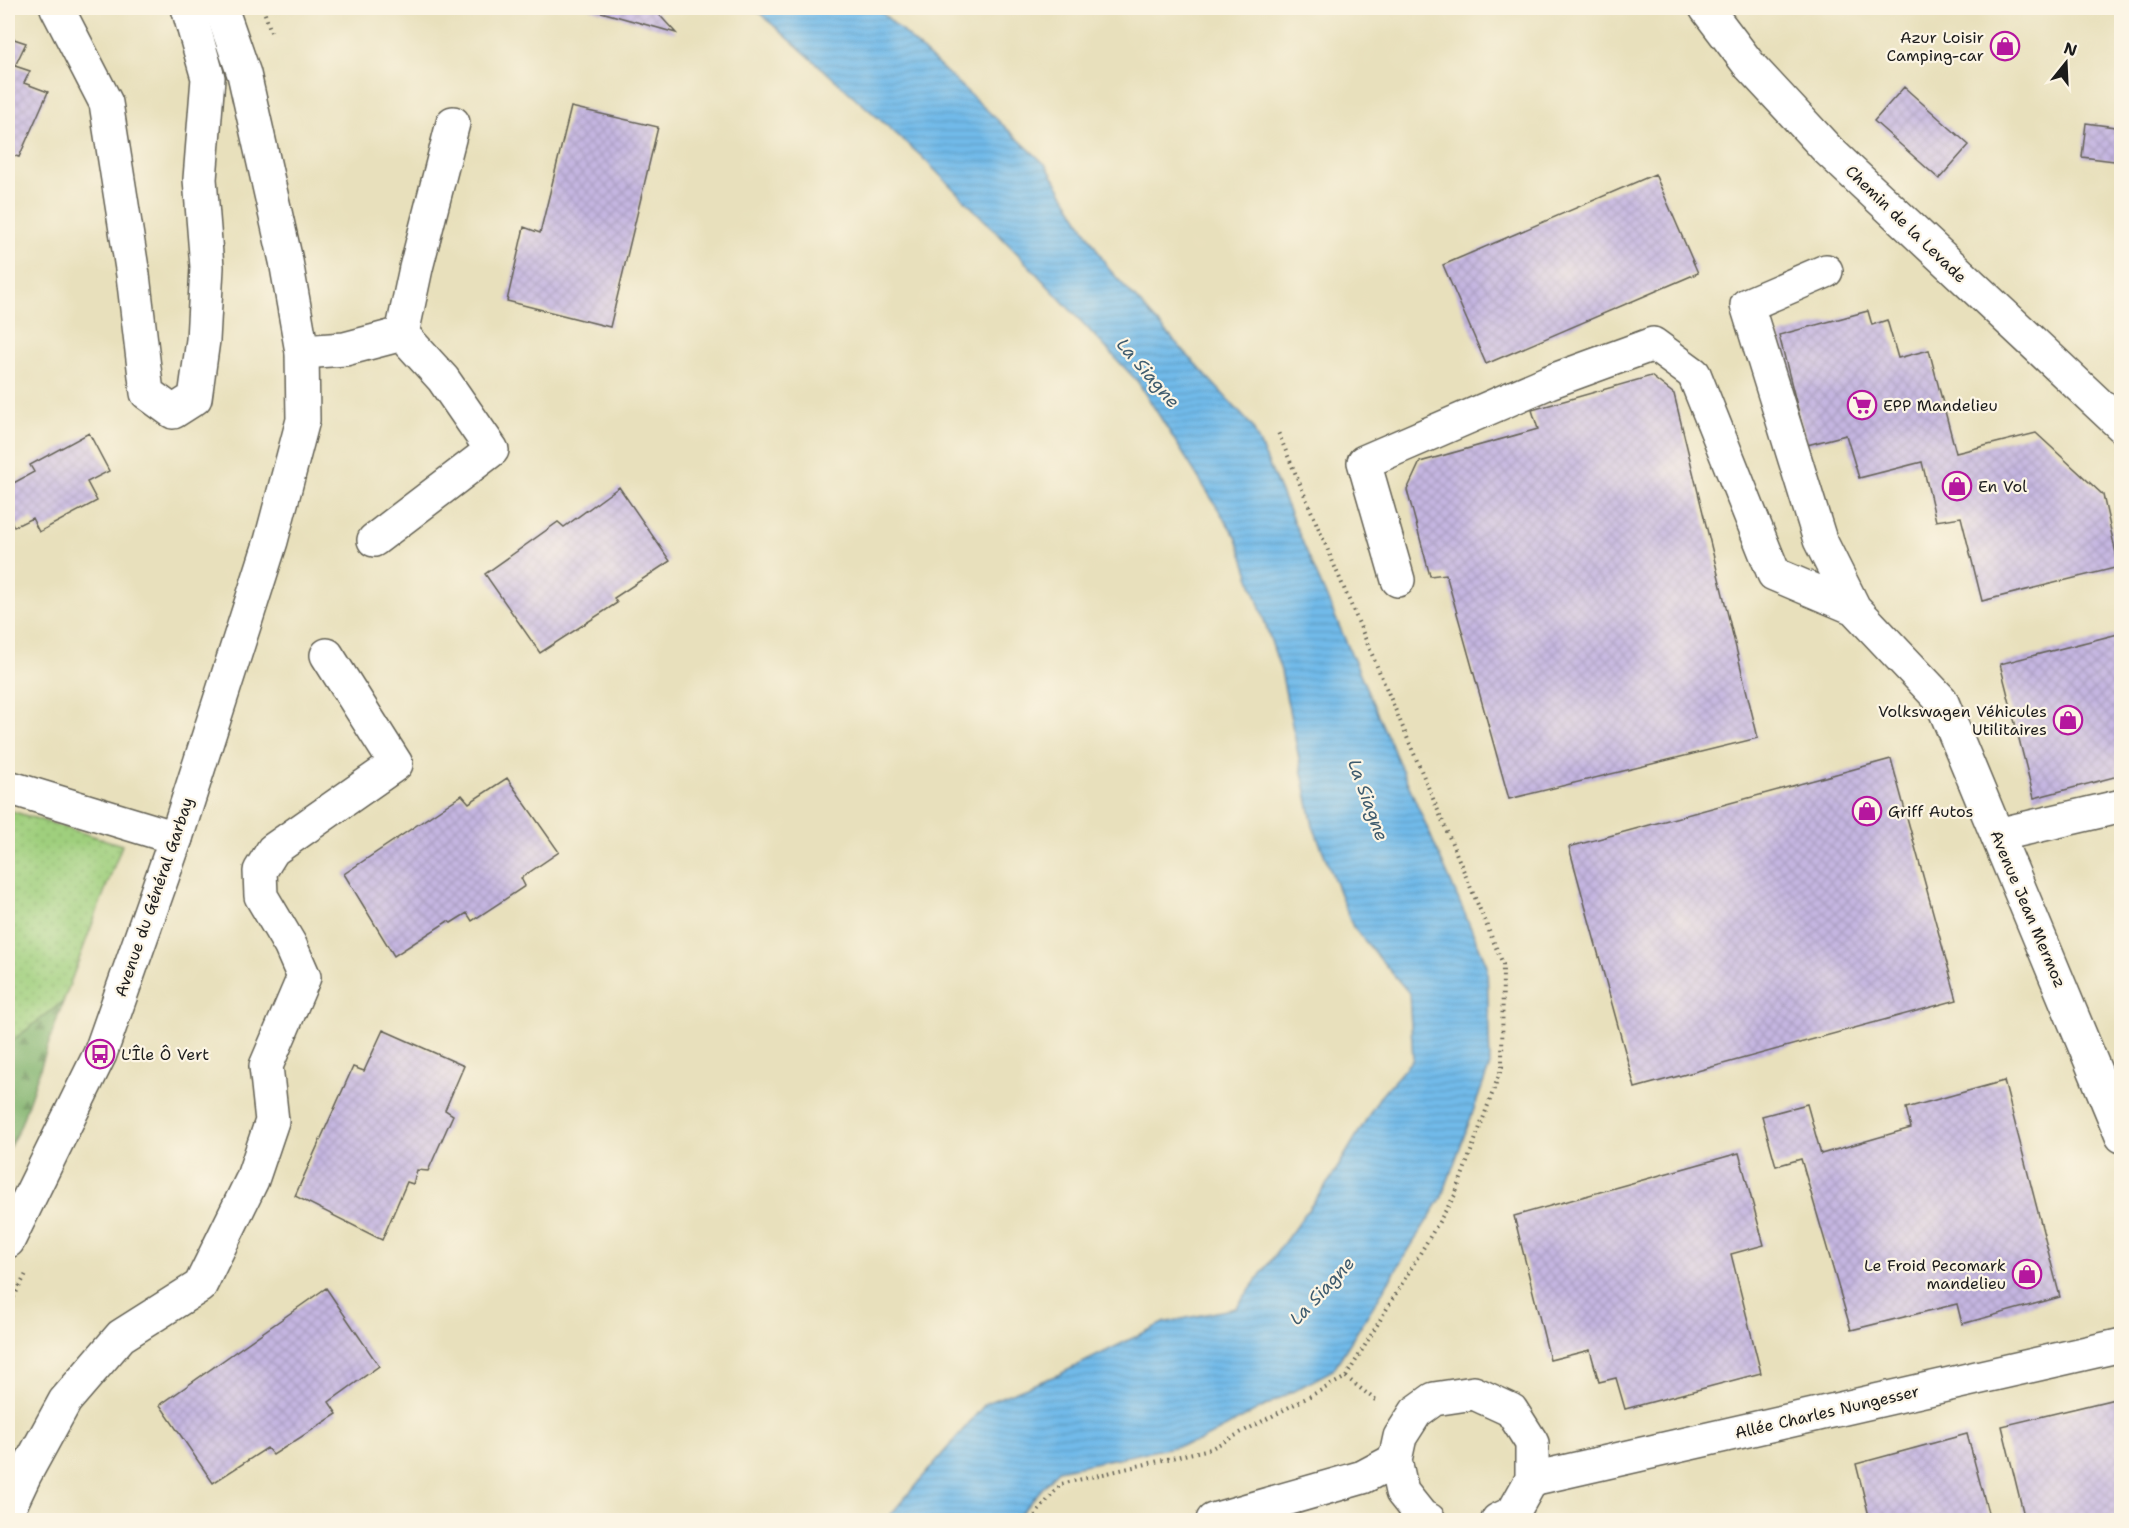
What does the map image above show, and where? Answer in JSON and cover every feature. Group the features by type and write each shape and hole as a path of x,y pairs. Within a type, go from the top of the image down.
{"main road":[{"path":"57,8 106,103 133,275 147,393 172,412 195,398 203,340 207,267 200,179 208,78 188,8"},
{"name":"Avenue du Général Garbay","path":"8,1241 100,1054 176,838 271,541 303,420 302,352 286,261 244,74 221,8"},
{"name":"Chemin de la Levade","path":"1706,8 1750,66 1828,150 2121,426"},
{"path":"402,334 416,268 453,123"},
{"path":"1826,271 1747,305 1820,540 1854,608"},
{"path":"302,352 345,349 402,334"},
{"path":"374,540 492,450 443,379 402,334"},
{"path":"1398,580 1364,462 1549,382 1653,344 1694,374 1774,574 1854,608"},
{"name":"Avenue Jean Mermoz","path":"1854,608 1941,700 1997,835 2107,1063 2121,1136"},
{"path":"8,1510 16,1469 65,1401 120,1336 200,1286 252,1180 272,1121 266,1066 304,977 290,945 261,896 260,872 273,850 396,764 327,656"},
{"path":"8,787 176,838"},
{"path":"1997,835 2121,806"},
{"name":"Allée Charles Nungesser","path":"1532,1479 2121,1345"},
{"path":"1424,1519 1402,1492 1395,1460 1400,1437 1416,1413 1434,1399 1474,1393 1511,1410 1532,1443 1532,1479 1512,1513 1498,1521"},
{"path":"1213,1521 1364,1477 1395,1460"}],"path":[{"path":"1031,1521 1061,1484 1210,1449 1346,1377 1455,1195 1502,1067 1503,964 1277,430"}],"green space":[{"path":"8,810 122,845 63,1002 8,1044"},
{"path":"63,1002 20,1127 8,1150 8,1044"}],"water":[{"name":"La Siagne","path":"754,8 877,8 1046,165 1108,268 1252,426 1487,965 1490,1065 1442,1197 1333,1370 1198,1442 1058,1470 1015,1520 886,1520 986,1403 1060,1374 1163,1323 1236,1308 1332,1177 1379,1098 1413,1059 1409,993 1353,927 1313,826 1281,671 1237,539 1138,382 1016,252 921,156"}],"building":[{"path":"587,8 653,8 676,33"},
{"path":"8,37 26,43 15,66 30,71 24,83 48,92 19,157 8,154"},
{"path":"1904,87 1969,145 1939,179 1874,121"},
{"path":"571,107 658,127 610,327 507,301 524,227 540,233"},
{"path":"2086,123 2122,128 2122,162 2082,157"},
{"path":"1655,174 1698,273 1486,364 1443,265"},
{"path":"1868,311 1872,325 1887,320 1898,358 1929,350 1956,453 2036,433 2103,495 2119,567 1982,601 1961,517 1936,521 1922,462 1859,478 1846,435 1807,445 1779,335"},
{"path":"1651,376 1674,394 1758,738 1509,799 1446,574 1430,576 1407,490 1420,462 1538,429 1532,410"},
{"path":"89,433 109,471 87,482 97,501 39,532 32,518 14,527 8,514 8,486 34,472 30,465"},
{"path":"619,487 670,561 614,598 617,603 540,653 485,574 558,522 564,527"},
{"name":"Volkswagen Véhicules Utilitaires","path":"2122,633 2122,775 2034,798 2000,664"},
{"path":"1891,759 1957,1000 1635,1088 1569,847"},
{"path":"507,778 559,852 521,878 525,886 472,921 467,913 451,923 448,921 394,956 344,874 462,795 469,803"},
{"path":"383,1030 464,1066 445,1110 453,1115 428,1171 417,1170 413,1184 407,1182 382,1240 295,1196 353,1067 364,1071"},
{"path":"2004,1081 2060,1297 1962,1324 1957,1304 1851,1330 1801,1159 1776,1166 1762,1116 1807,1104 1821,1154 1911,1128 1906,1108"},
{"path":"1739,1153 1764,1245 1731,1254 1761,1373 1625,1409 1616,1378 1599,1382 1590,1350 1550,1360 1514,1216"},
{"path":"326,1288 379,1366 329,1402 337,1414 273,1455 267,1448 213,1483 160,1405"},
{"path":"2119,1398 2122,1406 2122,1520 2025,1520 2002,1426"},
{"path":"1967,1434 1990,1520 1870,1520 1856,1464"}],"place":[{"name":"Azur Loisir Camping-car","path":"2005,46"},
{"name":"EPP Mandelieu","path":"1862,405"},
{"name":"En Vol","path":"1957,486"},
{"name":"Volkswagen Véhicules Utilitaires","path":"2068,720"},
{"name":"Griff Autos","path":"1867,811"},
{"name":"L'Île Ô Vert","path":"100,1054"},
{"name":"Le Froid Pecomark mandelieu","path":"2027,1274"}]}
